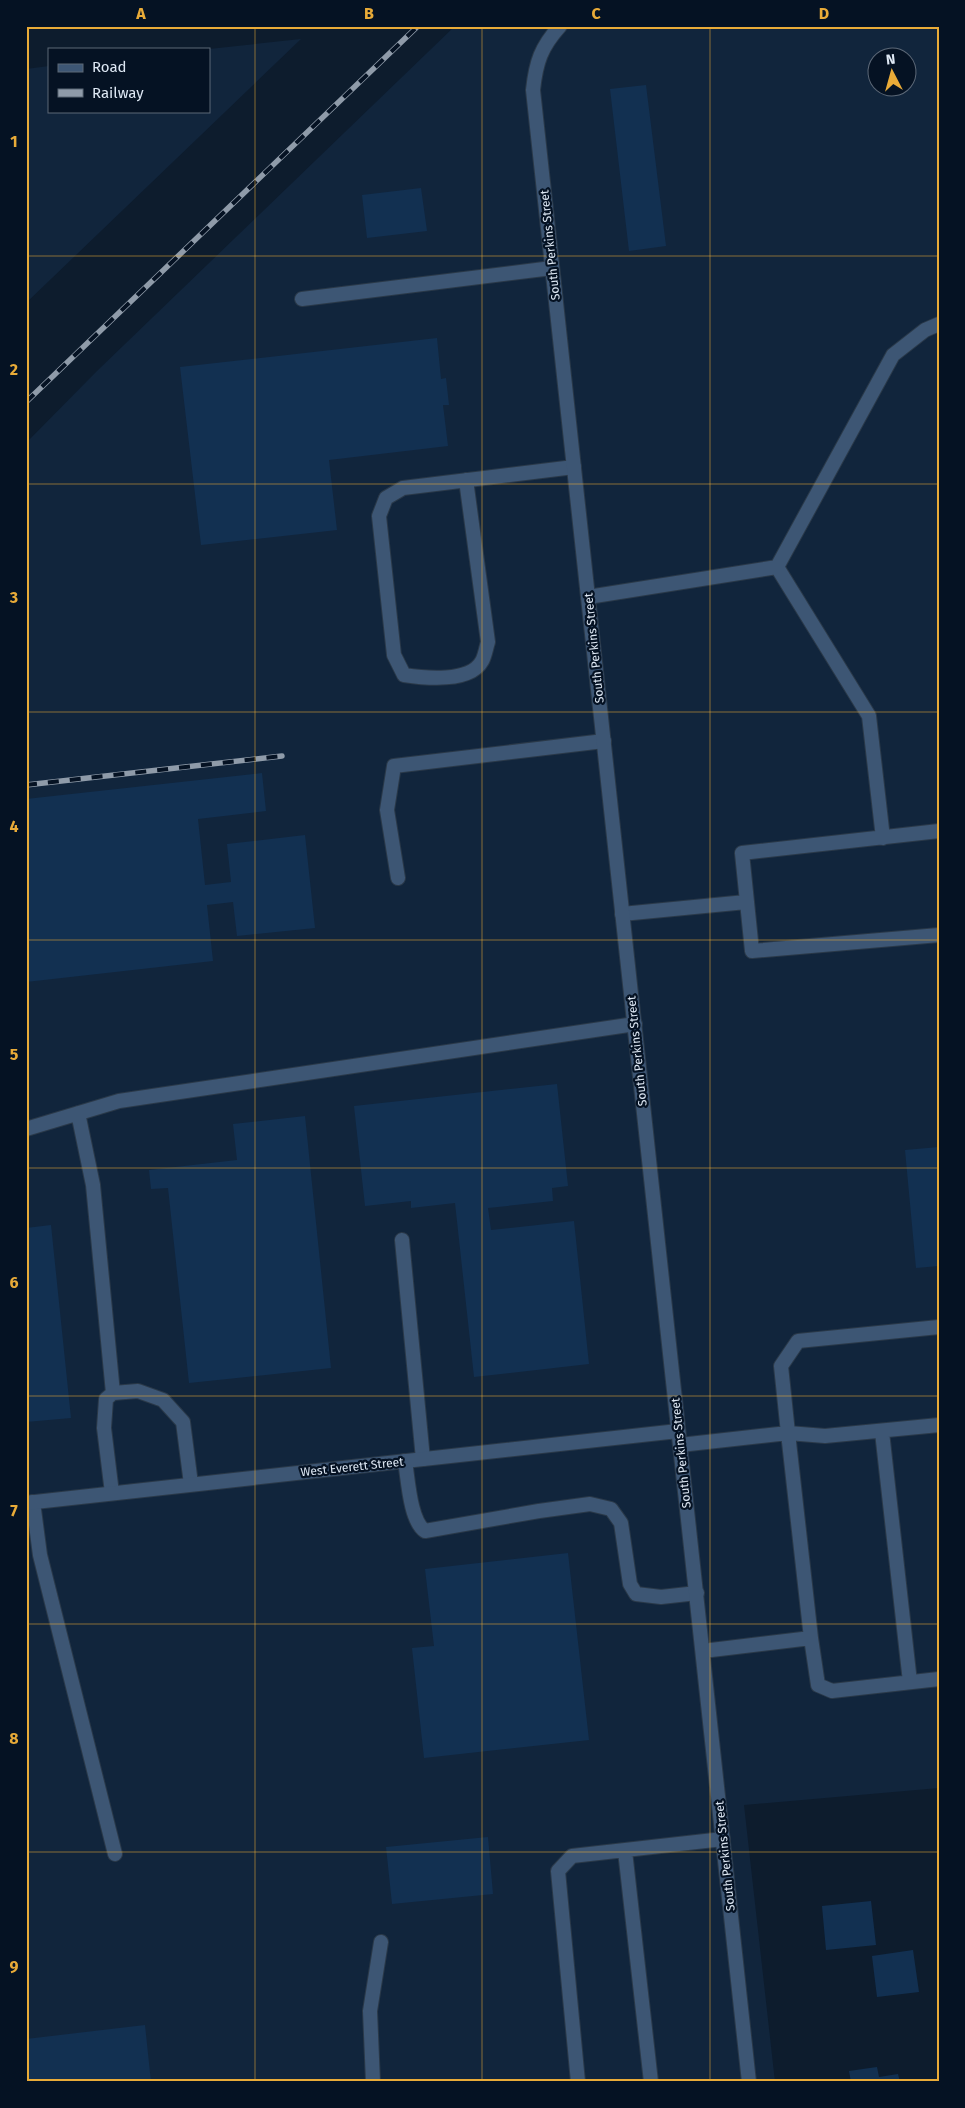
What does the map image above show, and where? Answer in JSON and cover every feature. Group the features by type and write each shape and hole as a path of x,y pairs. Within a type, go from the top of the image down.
{"street":[{"name":"South Perkins Street","path":"560,26 546,42 535,71 533,90 749,2082"},
{"path":"302,299 552,268"},
{"path":"777,567 893,356 925,330 939,324"},
{"path":"466,480 488,642 482,662 466,674 427,679 404,675 394,655 379,516 386,498 403,488 466,480 574,467"},
{"path":"588,597 777,567"},
{"path":"777,567 869,716 883,838"},
{"path":"398,878 387,810 394,766 604,740"},
{"path":"939,832 742,853 752,951 939,936"},
{"path":"622,914 746,902"},
{"path":"26,1128 119,1101 635,1024"},
{"path":"78,1113 93,1186 113,1393"},
{"path":"402,1240 423,1459"},
{"path":"939,1327 798,1341 782,1366 811,1638 818,1685 832,1691 939,1679"},
{"path":"112,1493 104,1428 106,1399 113,1393 138,1391 163,1400 183,1422 191,1484"},
{"path":"680,1445 788,1433 824,1436 882,1432 939,1425"},
{"name":"West Everett Street","path":"30,1502 678,1430"},
{"path":"882,1432 910,1682"},
{"path":"405,1461 415,1516 420,1528 425,1531 590,1504 611,1509 620,1523 630,1584 636,1594 661,1597 697,1592"},
{"path":"30,1502 40,1555 115,1854"},
{"path":"703,1650 811,1638"},
{"path":"578,2082 558,1871 572,1856 723,1839"},
{"path":"625,1851 651,2082"},
{"path":"373,2082 370,2011 381,1942"}],"shaded area":[{"path":"455,26 939,26 939,1788 744,1805 775,2082 26,2082 26,443 97,371"},
{"path":"301,39 26,303 26,69 48,66 48,112 210,112 210,49"}],"building":[{"path":"646,85 666,246 629,251 610,89"},
{"path":"421,188 427,231 367,238 362,195"},
{"path":"437,338 441,379 446,378 449,405 443,405 448,446 329,460 337,530 201,545 180,367"},
{"path":"262,773 266,811 198,819 205,885 231,882 227,844 305,835 315,928 237,936 233,902 207,905 213,961 26,982 26,799"},
{"path":"557,1084 568,1186 552,1188 553,1201 488,1208 491,1230 574,1221 589,1364 474,1377 455,1203 411,1208 411,1201 365,1206 354,1106"},
{"path":"305,1116 331,1368 189,1383 168,1188 151,1189 149,1170 237,1160 233,1124"},
{"path":"939,1147 939,1266 916,1268 905,1150"},
{"path":"51,1225 71,1418 26,1422 26,1228"},
{"path":"568,1553 589,1740 424,1758 412,1648 434,1646 425,1569"},
{"path":"488,1837 493,1894 392,1904 386,1847"},
{"path":"871,1901 876,1945 826,1950 822,1906"},
{"path":"913,1950 919,1992 877,1997 872,1956"},
{"path":"145,2025 151,2082 26,2082 26,2039"},
{"path":"877,2067 879,2077 898,2074 900,2082 851,2082 849,2071"}],"railway":[{"path":"26,402 418,26"},
{"path":"26,785 282,756"}]}
